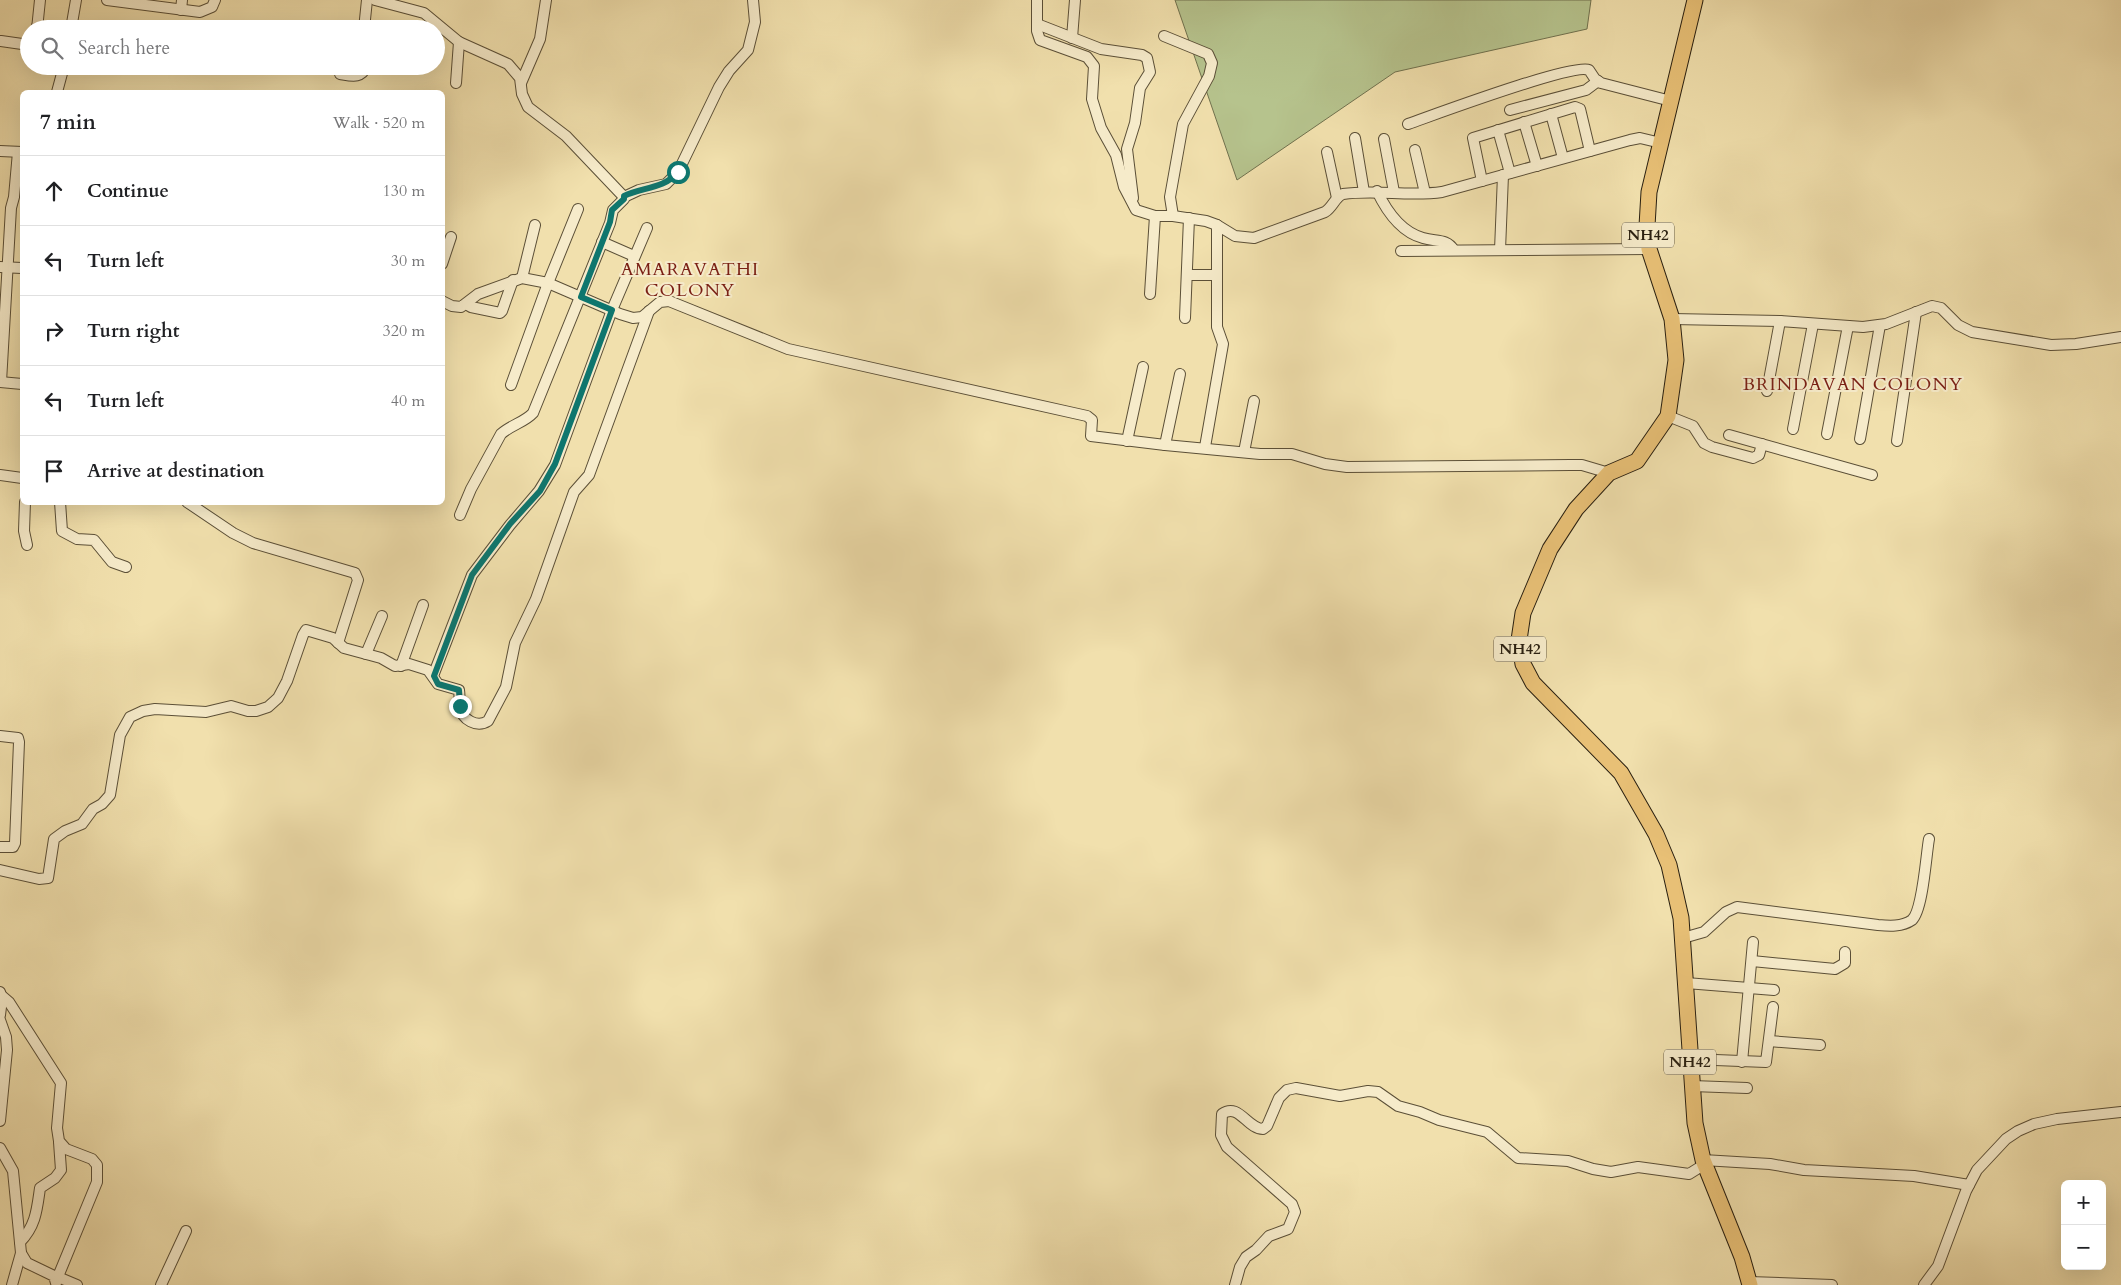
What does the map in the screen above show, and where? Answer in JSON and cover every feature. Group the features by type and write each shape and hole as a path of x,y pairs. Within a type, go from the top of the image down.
{"highway":[{"name":"NH42","path":"1695,0 1649,192 1647,226 1649,249 1672,319 1676,360 1668,416 1637,461 1609,473 1576,509 1550,549 1523,613 1518,640 1523,664 1533,683 1621,773 1656,834 1669,865 1676,891 1683,938 1695,1123 1704,1162 1742,1257 1750,1284"}],"street":[{"path":"38,20 40,0"},
{"path":"73,20 76,0"},
{"path":"107,0 182,5 200,12 212,7 215,0"},
{"path":"365,20 367,0"},
{"path":"375,0 405,4 427,15 432,20"},
{"path":"521,83 540,39 546,0"},
{"path":"460,515 471,489 502,434 508,428 528,418 533,413 581,297 612,210 624,199 624,196 639,190 666,184 678,172 719,87 729,71 748,50 755,22 754,0"},
{"path":"1037,0 1037,31 1040,40 1087,57 1092,62 1095,70 1092,99 1101,128 1116,155 1124,186 1133,204 1140,212 1155,216 1189,218 1218,225 1234,236 1254,238 1325,212 1343,194 1377,191 1442,192 1640,138 1661,143"},
{"path":"1072,38 1075,0"},
{"path":"1037,24 1101,49 1142,55 1147,58 1150,64 1150,72 1140,88 1135,123 1127,149 1133,204"},
{"path":"445,31 459,42 508,64 518,73 522,94 528,107 566,136 624,196"},
{"path":"1164,36 1208,54 1212,64 1209,76 1183,124 1170,197 1173,216"},
{"path":"1,41 20,44"},
{"path":"456,83 459,42"},
{"path":"1408,124 1551,75 1582,68 1589,70 1598,82 1671,101"},
{"path":"58,90 62,75"},
{"path":"1510,110 1586,90 1598,82"},
{"path":"1482,181 1472,139 1575,107 1580,109 1590,151"},
{"path":"1551,114 1562,158"},
{"path":"1524,122 1537,166"},
{"path":"1498,130 1507,174 1500,250"},
{"path":"1355,138 1364,192"},
{"path":"1384,139 1394,192"},
{"path":"1415,150 1425,193"},
{"path":"0,151 20,152 4,268 0,382 20,384"},
{"path":"1327,152 1337,198"},
{"path":"1377,191 1384,205 1405,229 1421,238 1445,241 1454,250"},
{"path":"512,385 548,283 578,209"},
{"path":"1150,294 1155,216"},
{"path":"1185,318 1189,218"},
{"path":"466,304 471,307 500,313 502,311 518,279 536,224"},
{"path":"1205,447 1223,344 1217,327 1218,225"},
{"path":"434,676 472,575 510,524 540,491 555,464 612,310 647,228"},
{"path":"445,256 452,237"},
{"path":"602,242 634,256"},
{"path":"1401,251 1649,249"},
{"path":"4,268 20,268"},
{"path":"1187,275 1217,275"},
{"path":"445,302 456,307 466,304 478,294 518,279 548,283 633,318 642,317 660,302 669,301 788,349 1087,416 1092,420 1090,435 1127,441 1244,452 1292,454 1326,464 1347,467 1570,464 1609,473"},
{"path":"1672,319 1780,321 1863,327 1880,325 1932,306 1937,306 1964,329 2051,345 2076,344 2121,337"},
{"path":"0,870 39,879 48,878 54,839 65,831 82,824 93,809 102,804 110,795 120,735 124,724 136,713 156,709 206,712 231,706 248,711 262,710 278,698 283,690 304,632 310,630 333,638 344,648 381,658 395,666 409,664 428,670 438,684 459,690 460,706 465,717 479,725 488,721 506,687 515,644 536,599 574,492 589,475 649,311"},
{"path":"1897,441 1916,312"},
{"path":"1767,391 1780,321"},
{"path":"1793,429 1814,324"},
{"path":"1860,439 1880,325"},
{"path":"1827,434 1848,326"},
{"path":"1127,441 1143,367"},
{"path":"1165,445 1180,374"},
{"path":"1244,452 1254,401"},
{"path":"1668,416 1693,426 1704,443 1712,447 1756,457 1759,456 1762,444"},
{"path":"1729,435 1872,475"},
{"path":"0,475 20,478"},
{"path":"25,505 24,531 27,545"},
{"path":"60,505 62,531 77,539 94,540 112,562 126,566"},
{"path":"192,505 233,533 253,543 355,573 358,580 338,643"},
{"path":"401,666 423,605"},
{"path":"366,654 382,616"},
{"path":"0,736 18,738 19,742 15,843 13,847 0,847"},
{"path":"1683,938 1704,932 1726,912 1737,907 1878,925 1894,926 1904,924 1916,914 1922,891 1928,840"},
{"path":"1742,1062 1754,942"},
{"path":"1752,961 1835,970 1844,963 1845,952"},
{"path":"1686,983 1774,990"},
{"path":"0,1016 1,994"},
{"path":"1,994 9,1002 61,1083 57,1128 61,1170 54,1178 40,1188 35,1221 28,1235 20,1242"},
{"path":"1690,1059 1766,1062 1773,1007"},
{"path":"0,1020 6,1037 7,1050 0,1121"},
{"path":"1770,1041 1820,1045"},
{"path":"1692,1086 1747,1088"},
{"path":"1235,1285 1243,1260 1269,1236 1288,1229 1295,1212 1292,1204 1227,1147 1221,1135 1222,1114 1232,1110 1240,1113 1255,1127 1263,1129 1267,1126 1279,1098 1287,1090 1296,1088 1340,1096 1368,1091 1378,1092 1394,1105 1420,1112 1439,1120 1487,1132 1518,1158 1568,1161 1593,1169 1611,1172 1638,1167 1689,1174 1704,1162 1770,1164 1804,1170 1914,1176 1970,1185"},
{"path":"1924,1285 1938,1266 1970,1185 1977,1170 1986,1159 2018,1131 2034,1124 2057,1119 2121,1112"},
{"path":"57,1280 96,1182 97,1172 95,1161 66,1149 59,1141"},
{"path":"0,1148 13,1171 21,1253 12,1285"},
{"path":"161,1285 186,1231"},
{"path":"21,1253 27,1263 54,1276 57,1280 77,1285"},
{"path":"1750,1284 1832,1285"}],"green space":[{"path":"1175,0 1591,0 1587,29 1395,72 1237,180"}],"district":[{"name":"AMARAVATHI COLONY","path":"690,279"},
{"name":"BRINDAVAN COLONY","path":"1853,384"}],"route":[{"path":"460,706 459,690 438,684 434,676 472,575 510,524 540,491 555,464 612,310 581,297 611,220 612,210 624,199 624,196 639,190 666,184 678,172"}]}
